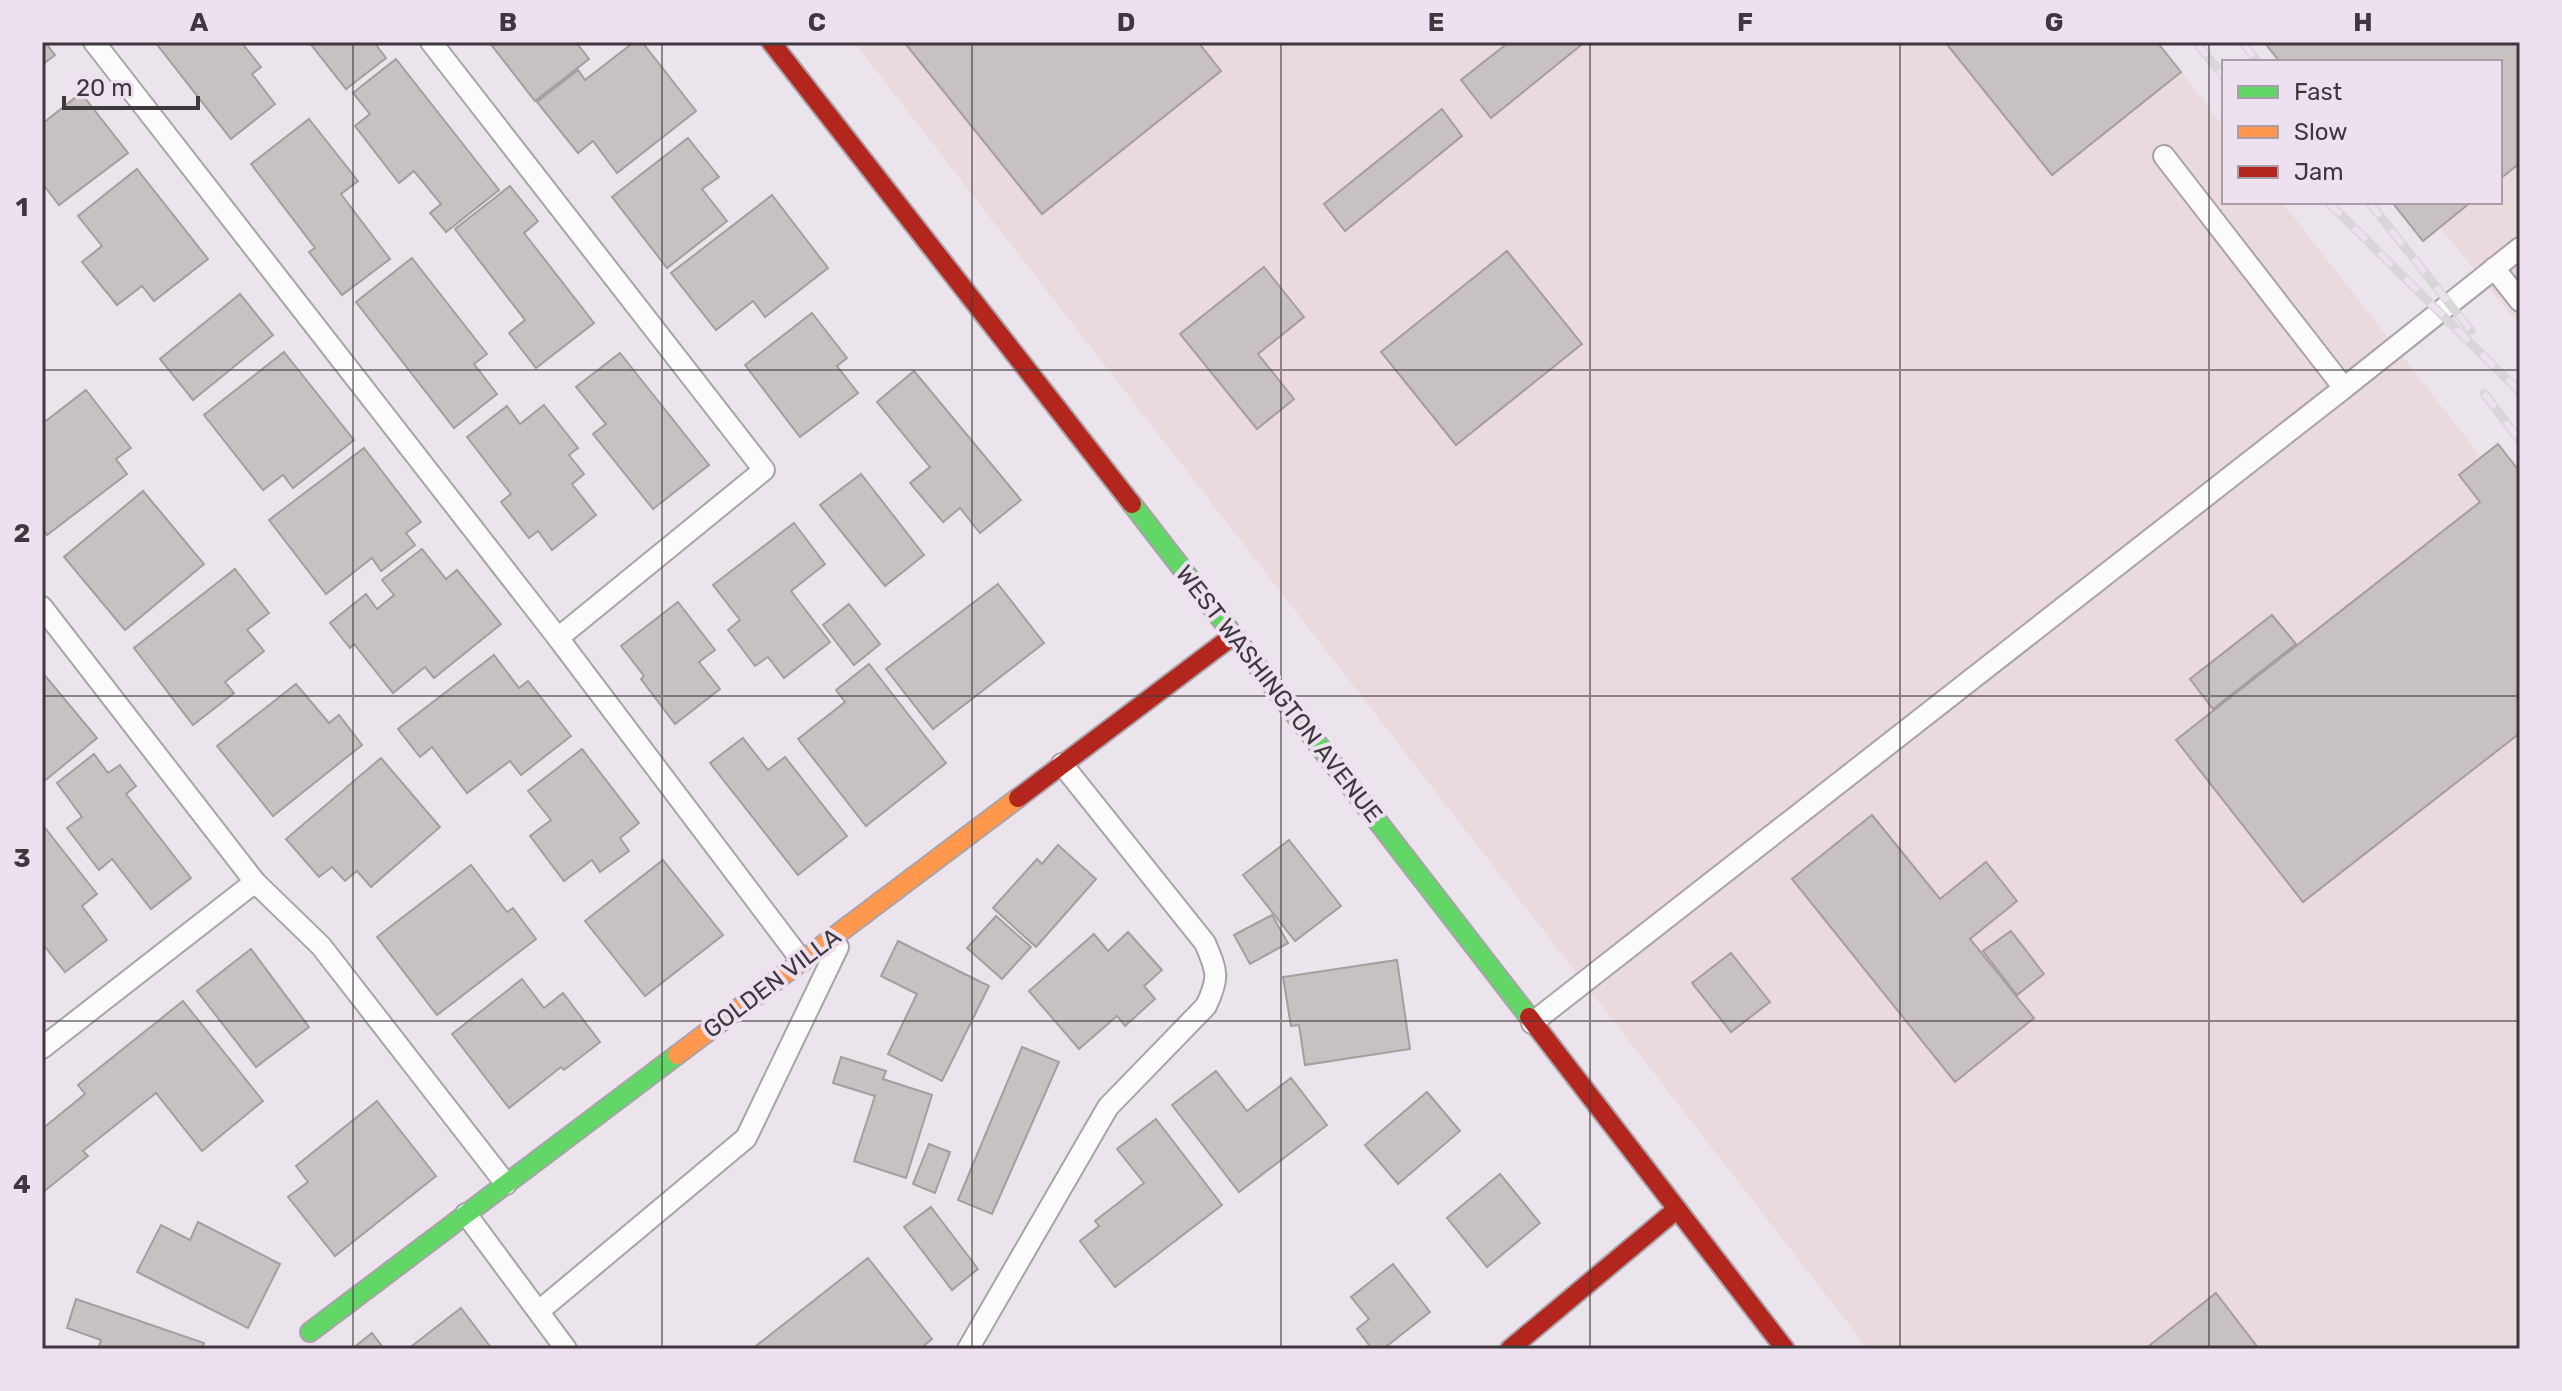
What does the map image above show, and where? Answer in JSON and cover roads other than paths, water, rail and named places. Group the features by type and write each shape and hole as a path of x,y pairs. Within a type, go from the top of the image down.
{"main road":[{"name":"WEST WASHINGTON AVENUE","path":"771,42 1785,1349"},
{"name":"GOLDEN VILLA","path":"306,1340 466,1214 1234,635"},
{"path":"1510,1349 1676,1210"}],"lane":[{"path":"94,42 558,638 802,961"},
{"path":"431,42 764,470 558,638"},
{"path":"2164,156 2344,388"},
{"path":"1532,1023 2520,248"},
{"path":"2494,268 2520,301"},
{"path":"42,607 255,882 321,946 506,1184"},
{"path":"968,1349 1108,1107 1206,1006 1215,986 1217,971 1205,943 1062,764"},
{"path":"44,1043 255,882"},
{"path":"539,1311 746,1138 849,926"},
{"path":"466,1214 566,1349"}],"railway":[{"path":"2196,42 2222,74"},
{"path":"2242,42 2256,60"},
{"path":"2330,204 2518,390"},
{"path":"2371,204 2471,331"},
{"path":"2484,393 2520,441"}]}
